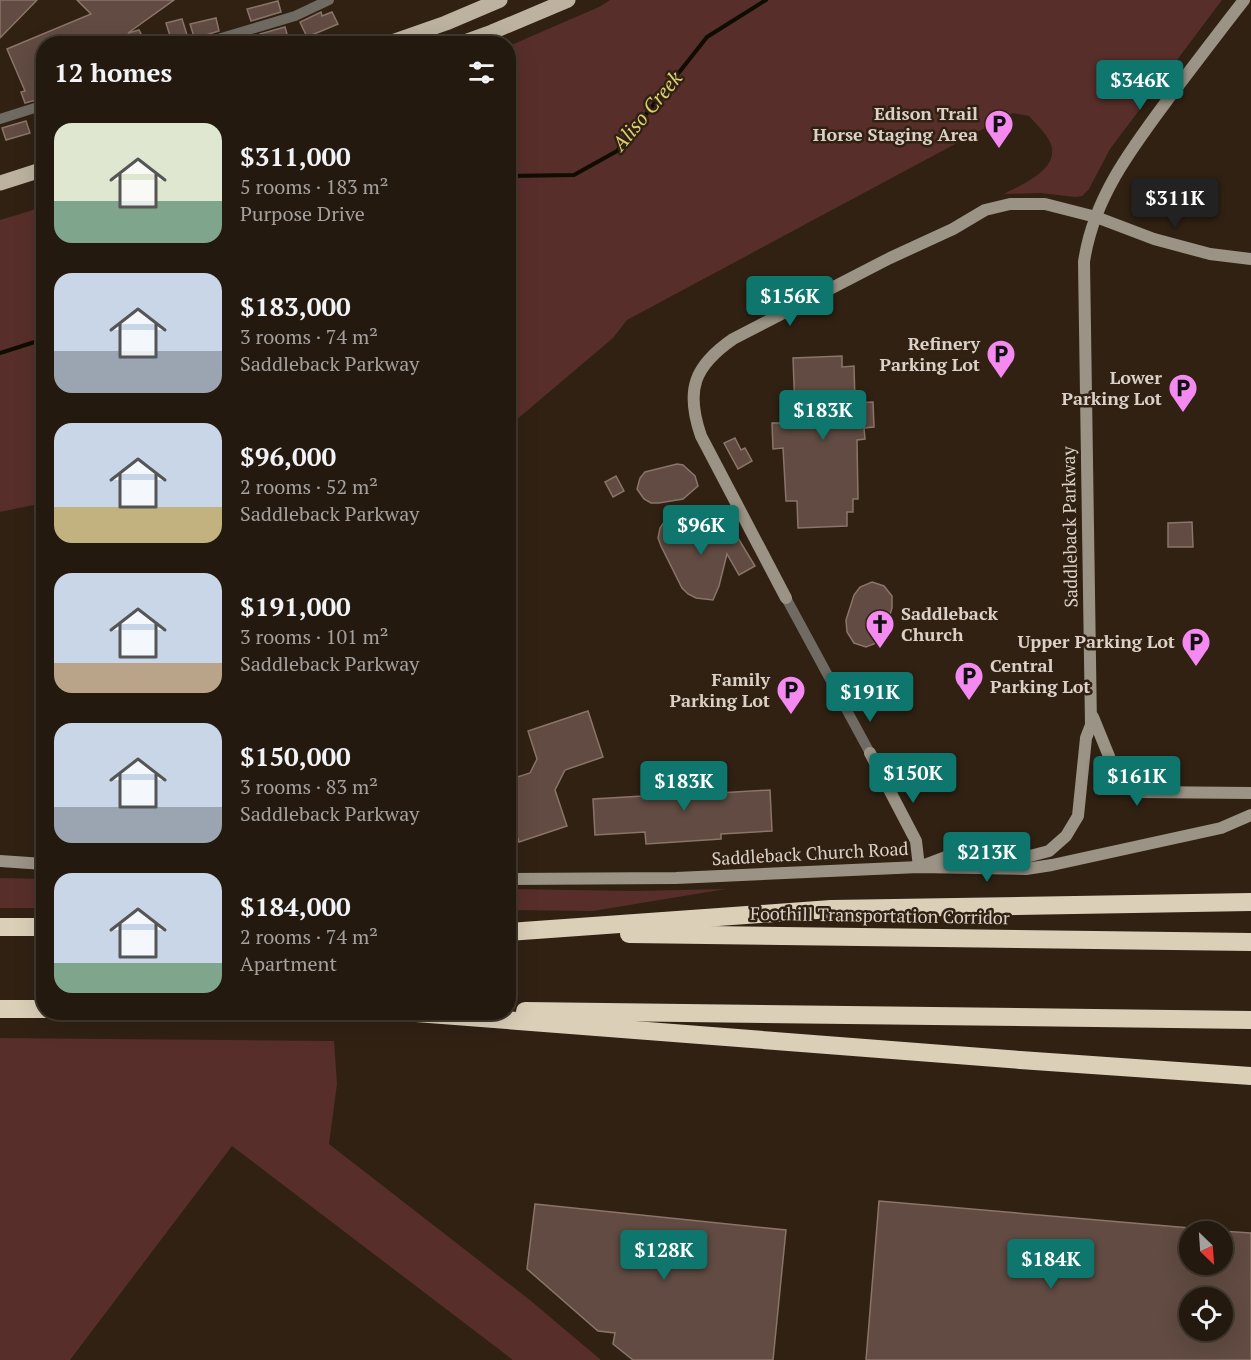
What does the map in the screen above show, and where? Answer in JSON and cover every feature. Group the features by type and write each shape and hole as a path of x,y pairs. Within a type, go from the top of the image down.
{"highway":[{"path":"516,931 831,909 1251,902"},
{"path":"0,927 36,927"},
{"name":"Foothill Transportation Corridor","path":"516,932 1251,942"},
{"path":"0,1008 36,1009"},
{"path":"516,1011 1251,1020"},
{"path":"506,1020 1251,1076"}],"main road":[{"path":"409,36 500,0"},
{"path":"481,36 568,0"},
{"name":"Saddleback Parkway","path":"920,867 948,856 1030,856 1049,851 1066,836 1078,816 1086,738 1091,726 1084,262 1087,238 1103,197 1131,148 1244,0"},
{"path":"0,183 36,172"},
{"path":"786,598 701,436 694,417 693,397 699,371 715,351 733,339 890,258 953,229 985,210 1010,204 1046,204 1096,217 1154,239 1210,254 1251,259"},
{"path":"1091,710 1113,766 1127,786 1149,793 1251,793"},
{"path":"870,753 916,841 920,867"},
{"name":"Saddleback Church Road","path":"516,879 676,878 920,867 1026,868 1052,865 1221,828 1251,815"},
{"path":"0,861 36,863"}],"street":[{"path":"228,36 295,16 329,0"},
{"path":"0,119 36,108"},
{"path":"786,598 870,753"}],"shaded area":[{"path":"610,0 1222,0 1110,149 1089,189 1082,196 1041,193 1004,194 1030,180 1045,168 1052,152 1050,142 1029,116 1013,113 627,320 613,338 516,420 516,43"},
{"path":"36,209 36,504 0,512 0,220"},
{"path":"0,878 36,879 36,908 0,908"},
{"path":"516,889 634,891 726,889 593,911 516,910"},
{"path":"0,1038 334,1041 337,1084 329,1144 531,1301 601,1360 513,1360 232,1146 70,1360 0,1360"}],"building":[{"path":"0,0 37,0 0,38"},
{"path":"77,0 174,0 128,33 139,30 142,36 38,36 91,14"},
{"path":"278,1 281,12 251,21 247,9"},
{"path":"321,12 322,16 332,12 338,24 307,36 300,22"},
{"path":"216,18 219,31 194,36 190,24"},
{"path":"182,19 187,35 170,36 166,23"},
{"path":"285,27 288,36 261,36 260,34"},
{"path":"36,37 36,100 25,103 21,92 25,91 7,49"},
{"path":"26,121 30,133 6,140 2,128"},
{"path":"842,356 842,367 854,366 855,403 873,402 874,427 864,428 865,439 857,440 858,499 853,499 853,512 847,512 847,526 798,528 797,501 786,501 783,448 773,449 772,423 784,423 783,411 795,411 793,358"},
{"path":"735,438 741,450 745,448 752,461 738,469 724,443"},
{"path":"677,464 683,465 695,476 698,486 683,499 651,503 644,499 637,489 640,478 645,472"},
{"path":"616,476 624,491 613,497 605,482"},
{"path":"679,515 691,520 698,527 706,543 732,528 755,566 739,575 727,554 713,600 696,598 682,588 661,546 658,538 660,528 664,522"},
{"path":"1192,522 1193,547 1168,547 1168,523"},
{"path":"872,582 884,586 892,596 892,608 884,634 879,642 866,647 854,643 847,632 846,620 854,595 860,587"},
{"path":"588,711 603,757 565,770 555,790 567,826 519,842 516,833 516,777 530,773 537,759 528,731"},
{"path":"687,773 698,777 699,787 718,785 718,793 770,790 772,831 721,834 721,839 646,844 645,832 595,835 593,799 643,796 642,790 662,789 661,779 674,774"},
{"path":"879,1201 1179,1227 1179,1275 1233,1275 1233,1232 1251,1233 1251,1360 866,1360"},
{"path":"535,1204 786,1230 773,1360 633,1360 613,1344 615,1333 598,1331 527,1269"}],"waterway":[{"name":"Aliso Creek","path":"516,176 574,175 617,151 707,37 766,0"},
{"name":"Aliso Creek","path":"0,353 36,342"}],"place":[{"name":"Edison Trail Horse Staging Area","path":"999,150"},
{"name":"Refinery Parking Lot","path":"1001,380"},
{"name":"Lower Parking Lot","path":"1183,414"},
{"name":"Saddleback Church","path":"880,650"},
{"name":"Upper Parking Lot","path":"1196,668"},
{"name":"Central Parking Lot","path":"969,702"},
{"name":"Family Parking Lot","path":"791,716"}]}
